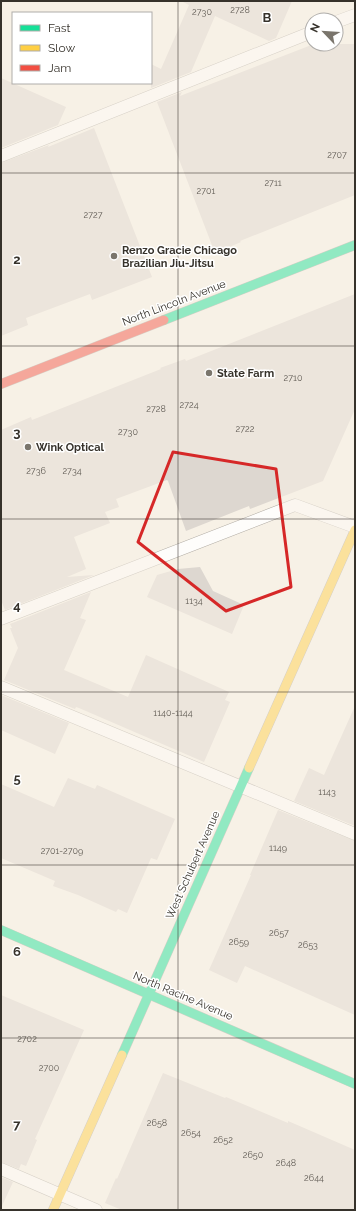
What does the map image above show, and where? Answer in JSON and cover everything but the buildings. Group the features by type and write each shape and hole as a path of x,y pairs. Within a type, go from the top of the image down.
{"street":[{"name":"North Lincoln Avenue","path":"1,384 355,245"},
{"name":"West Schubert Avenue","path":"53,1210 355,530"},
{"name":"North Racine Avenue","path":"1,930 355,1084"}],"lane":[{"path":"344,19 355,15"},
{"path":"1,156 304,35"},
{"path":"1,619 295,505 355,527"},
{"path":"1,687 355,834"},
{"path":"1,1169 96,1210"}],"highlighted area":[{"path":"173,452 276,469 291,587 226,611 138,542"}],"traffic: fast":[{"path":"164,320 355,245"},
{"path":"122,1055 249,768"},
{"path":"1,930 355,1084"}],"traffic: slow":[{"path":"249,768 355,530"},
{"path":"53,1210 122,1055"}],"traffic: jam":[{"path":"1,384 164,320"}],"place":[{"name":"Renzo Gracie Chicago Brazilian Jiu-Jitsu","path":"114,256"},
{"name":"State Farm","path":"209,373"},
{"name":"Wink Optical","path":"28,447"}]}
